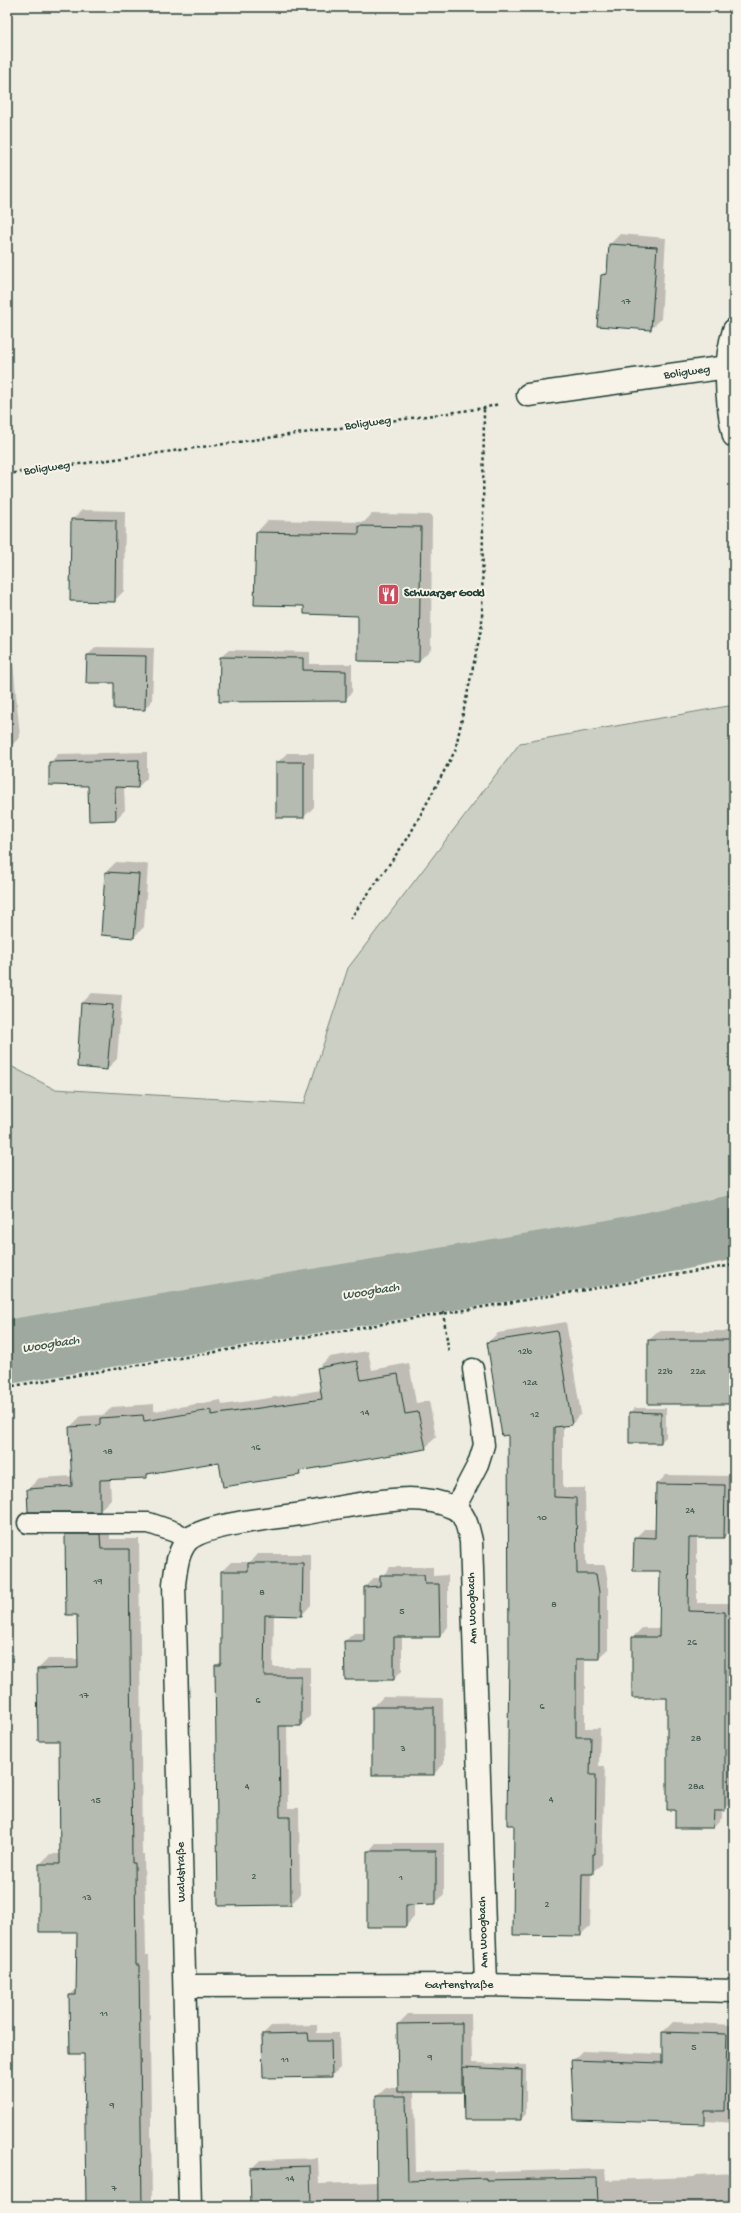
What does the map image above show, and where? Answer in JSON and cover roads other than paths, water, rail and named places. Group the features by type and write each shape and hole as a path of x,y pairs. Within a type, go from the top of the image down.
{"street":[{"path":"734,330 727,367 728,409 734,436"},
{"name":"Boligweg","path":"528,394 727,367"},
{"path":"188,1540 198,1533 239,1524 384,1501 411,1499 436,1502 455,1508"},
{"name":"Am Woogbach","path":"455,1508 466,1521 470,1541 486,1985"},
{"name":"Waldstraße","path":"188,1540 178,1559 174,1584 190,2206"},
{"name":"Gartenstraße","path":"185,1986 486,1985 734,1991"}],"lane":[{"path":"455,1508 478,1464 484,1445 473,1369"},
{"path":"28,1523 149,1523 175,1532 188,1540"}],"waterway":[{"name":"Woogbach","path":"7,1352 610,1252 734,1227"}],"place":[{"name":"Schwarzer Gockl","path":"389,594"}]}
